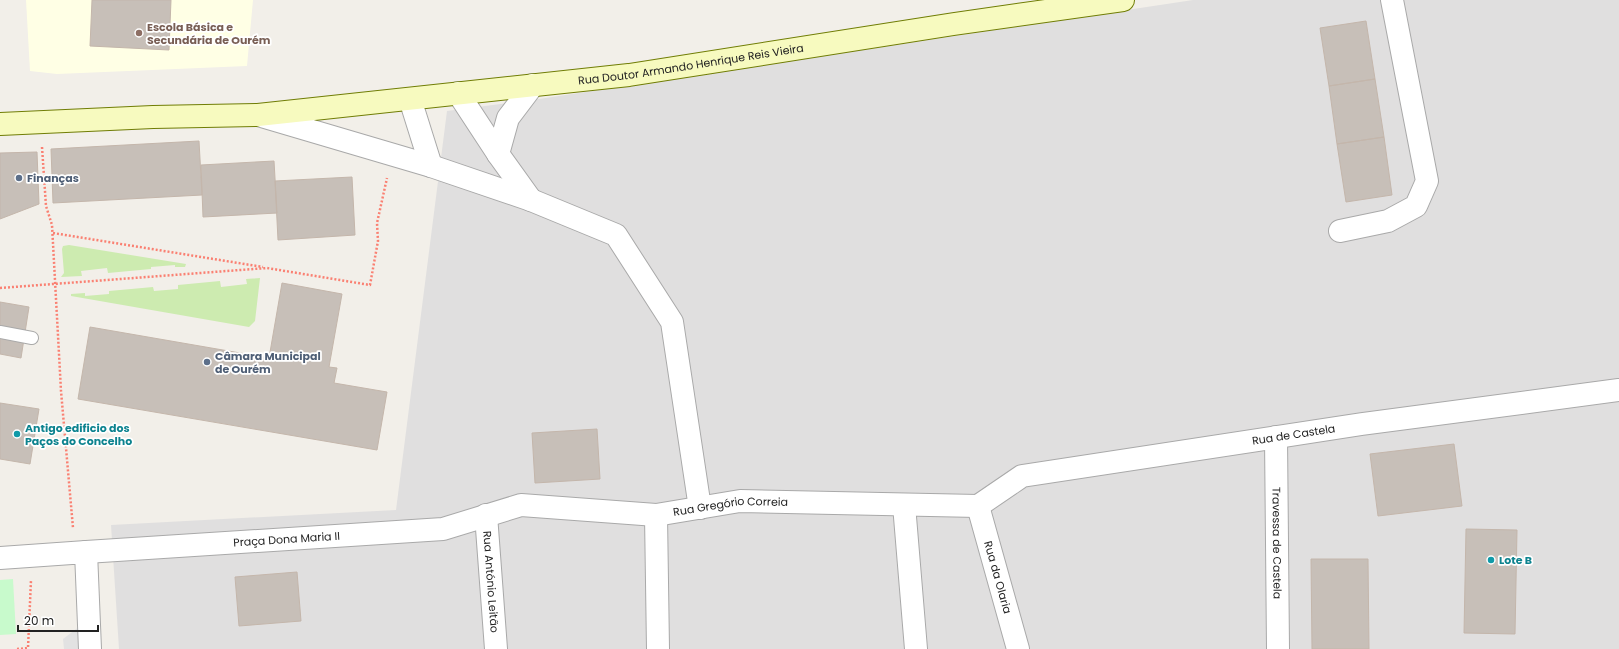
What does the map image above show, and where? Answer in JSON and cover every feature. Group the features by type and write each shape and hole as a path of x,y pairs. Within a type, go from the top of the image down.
{"street":[{"name":"Rua Doutor Armando Henrique Reis Vieira","path":"0,124 153,117 258,115 629,75 954,24 1123,0"},
{"path":"1340,231 1388,222 1416,206 1427,181 1392,0"},
{"path":"498,154 508,118 533,85"},
{"path":"458,93 498,154 531,200"},
{"path":"410,99 431,166"},
{"path":"258,115 431,166 531,200 616,235 672,322 700,508"},
{"name":"Rua de Castela","path":"978,506 1022,476 1276,437 1619,390"},
{"name":"Travessa de Castela","path":"1276,437 1278,649"},
{"name":"Rua Gregório Correia","path":"486,515 521,505 656,515 740,501 978,506"},
{"path":"904,505 916,649"},
{"name":"Rua da Olaria","path":"978,506 1018,649"},
{"name":"Praça Dona Maria II","path":"0,558 79,543 443,529 486,515"},
{"name":"Rua António Leitão","path":"486,515 496,649"},
{"path":"656,515 658,649"},
{"path":"79,543 90,649"}],"lane":[{"path":"0,332 32,338"}],"path":[{"path":"40,123 46,206 52,225 53,234 61,391 79,543"},
{"path":"53,234 370,285 378,240 377,223 390,154"},
{"path":"0,288 267,268"},
{"path":"17,649 28,649 32,577"}],"shaded area":[{"name":"Escola Básica e Secundária de Ourém","path":"26,0 253,0 247,66 57,74 30,71"},
{"path":"1193,0 1619,0 1619,649 119,649 111,525 396,510 447,111 539,99"},
{"path":"84,623 86,649 64,649 63,639"}],"green space":[{"path":"69,245 186,264 185,267 175,267 175,265 108,273 107,268 81,271 82,276 61,277 64,273 62,249 63,246"},
{"path":"260,278 255,321 249,327 71,296 71,294 85,293 85,296 109,294 109,291 153,287 154,291 178,289 178,285 220,281 221,287 247,284 246,279"},
{"path":"13,579 16,634 0,635 0,580"}],"building":[{"path":"92,0 171,0 169,50 90,46"},
{"path":"1366,21 1375,79 1329,86 1320,28"},
{"path":"1375,79 1384,137 1337,144 1329,86"},
{"path":"1384,137 1392,195 1346,202 1337,144"},
{"path":"199,141 202,195 53,203 51,149"},
{"name":"Finanças","path":"37,152 39,204 0,219 0,153"},
{"path":"274,161 277,213 203,217 201,165"},
{"path":"352,177 355,235 278,240 275,181"},
{"name":"Câmara Municipal de Ourém","path":"282,283 342,294 329,367 337,368 334,383 387,392 377,450 78,399 90,327 269,358"},
{"path":"0,302 29,307 21,358 0,354"},
{"name":"Antigo edificio dos Paços do Concelho","path":"0,403 39,409 30,464 0,459"},
{"path":"597,429 600,479 535,483 532,433"},
{"path":"1454,444 1462,506 1378,516 1370,454"},
{"name":"Lote B","path":"1466,529 1517,530 1515,634 1464,633"},
{"path":"1311,559 1368,559 1369,649 1312,649"},
{"path":"297,572 301,621 239,626 235,577"}],"place":[{"name":"Escola Básica e Secundária de Ourém","path":"139,33"},
{"name":"Finanças","path":"19,178"},
{"name":"Câmara Municipal de Ourém","path":"207,362"},
{"name":"Antigo edificio dos Paços do Concelho","path":"17,434"},
{"name":"Lote B","path":"1491,560"}]}
